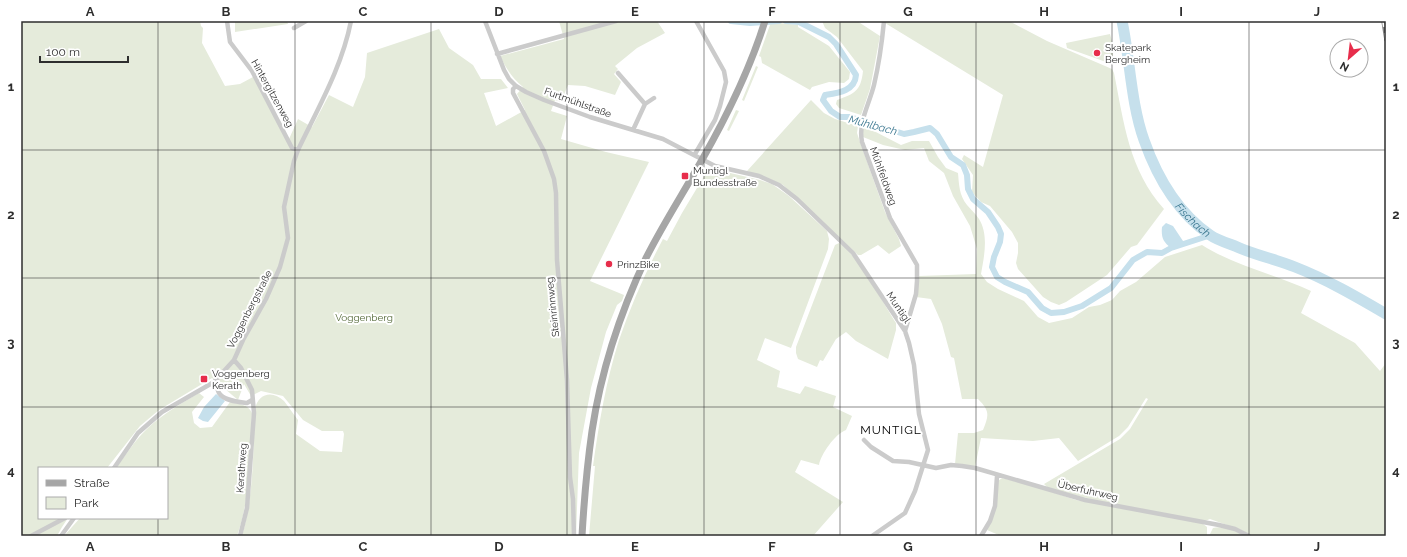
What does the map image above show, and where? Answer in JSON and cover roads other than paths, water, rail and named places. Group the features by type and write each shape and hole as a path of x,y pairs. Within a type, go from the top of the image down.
{"main road":[{"path":"582,536 587,467 597,404 614,338 635,283 658,234 726,117 740,87 765,21"}],"street":[{"name":"Hintergitzenweg","path":"227,21 230,42 252,71 292,148 298,150"},
{"path":"294,28 306,21"},
{"name":"Voggenbergstraße","path":"115,467 138,433 174,405 214,382 234,360 243,340 266,299 280,268 288,238 284,207 292,169 298,150 331,81 347,41 351,21"},
{"name":"Furtmühlstraße","path":"484,21 504,70 509,79 516,86 567,110 663,139 703,158"},
{"path":"497,54 616,21"},
{"path":"695,154 715,120 726,82 724,71 696,21"},
{"name":"Mühlfeldweg","path":"884,21 874,85 860,127 862,142 890,218 917,265 918,281 916,294 905,331"},
{"path":"618,73 645,104"},
{"name":"Steinrinnweg","path":"516,86 513,88 513,93 544,151 554,179 556,193 557,260 566,351 570,477 573,499 574,536"},
{"path":"632,130 645,104 654,98"},
{"name":"Muntigl","path":"703,158 716,166 759,176 779,185 797,199 853,253 905,331 914,365 919,414 928,444 928,450 915,491 905,514 872,536"},
{"name":"Kerathweg","path":"234,360 241,368 252,390 254,413 249,496 245,521 240,536"},
{"path":"214,382 217,385 222,397 247,403 252,400"},
{"name":"Überfuhrweg","path":"864,440 870,447 893,460 936,468 951,465 979,469 997,476 1018,480 1084,500 1229,527 1249,536"},
{"path":"981,536 990,521 996,506 997,476"},
{"path":"31,536 63,519"},
{"path":"61,536 73,519"}],"water":[{"path":"1166,223 1173,226 1185,244 1171,248 1166,244 1162,236 1162,227"},
{"path":"216,394 225,401 208,422 198,418 204,407"}],"waterway":[{"name":"Mühlbach","path":"731,21 750,23 779,21"},
{"name":"Mühlbach","path":"786,21 799,22 829,37 836,44 856,75 853,85 849,88 840,92 825,95 823,100 831,111 840,117 850,117 904,134 930,128 937,134 951,157 963,165 967,175 968,189 973,199 988,212 1001,234 992,267 997,277 1028,292 1042,308 1051,313 1064,312 1082,306 1111,288 1133,260 1147,252 1162,253 1171,248 1211,235"},
{"name":"Fischach","path":"1122,21 1133,97 1144,140 1155,167 1178,205 1198,226 1210,235 1250,252 1307,272 1386,314"}],"railway":[{"path":"1383,21 1386,40"}],"place":[{"name":"Skatepark Bergheim","path":"1097,53"},
{"name":"Muntigl Bundesstraße","path":"685,176"},
{"name":"PrinzBike","path":"609,264"},
{"name":"Voggenberg Kerath","path":"204,379"}],"district":[{"name":"MUNTIGL","path":"891,430"}],"park label":[{"name":"Voggenberg","path":"364,317"}]}
